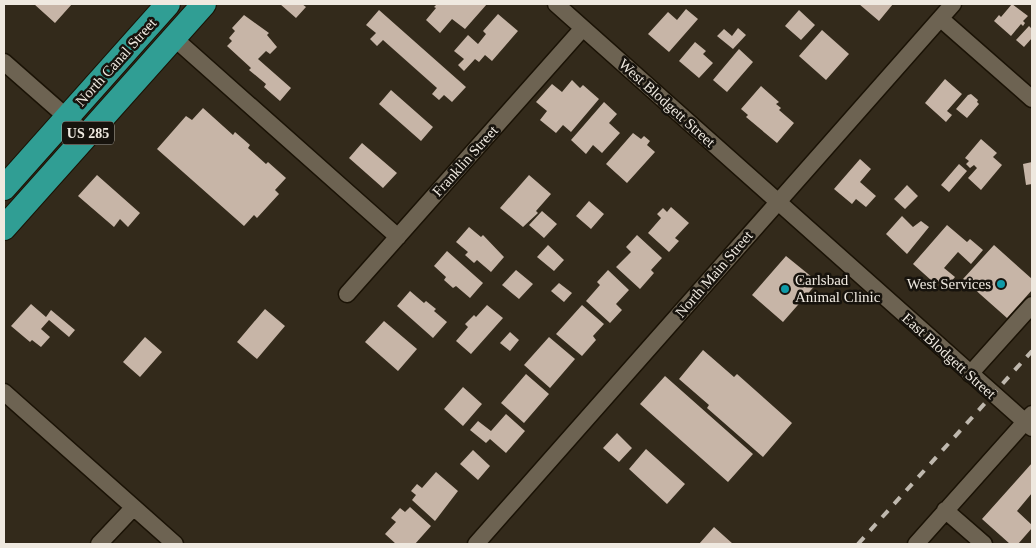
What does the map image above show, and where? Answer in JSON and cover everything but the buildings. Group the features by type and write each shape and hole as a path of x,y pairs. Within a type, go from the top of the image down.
{"highway":[{"name":"North Canal Street","path":"4,188 168,4"},
{"name":"North Canal Street","path":"4,228 204,4"}],"street":[{"name":"West Blodgett Street","path":"556,4 778,201"},
{"name":"North Main Street","path":"476,544 953,4"},
{"path":"941,19 1032,99"},
{"name":"Franklin Street","path":"347,294 583,28"},
{"path":"174,38 398,237"},
{"path":"4,62 87,135"},
{"name":"East Blodgett Street","path":"778,201 970,374 1030,421"},
{"path":"970,374 1032,305"},
{"path":"4,392 175,544"},
{"path":"916,544 945,510 1030,421"},
{"path":"99,544 133,508"},
{"path":"945,510 984,544"}],"railway":[{"path":"858,544 1032,351"}],"place":[{"name":"West Services","path":"1001,284"},
{"name":"Carlsbad Animal Clinic","path":"785,289"}]}
